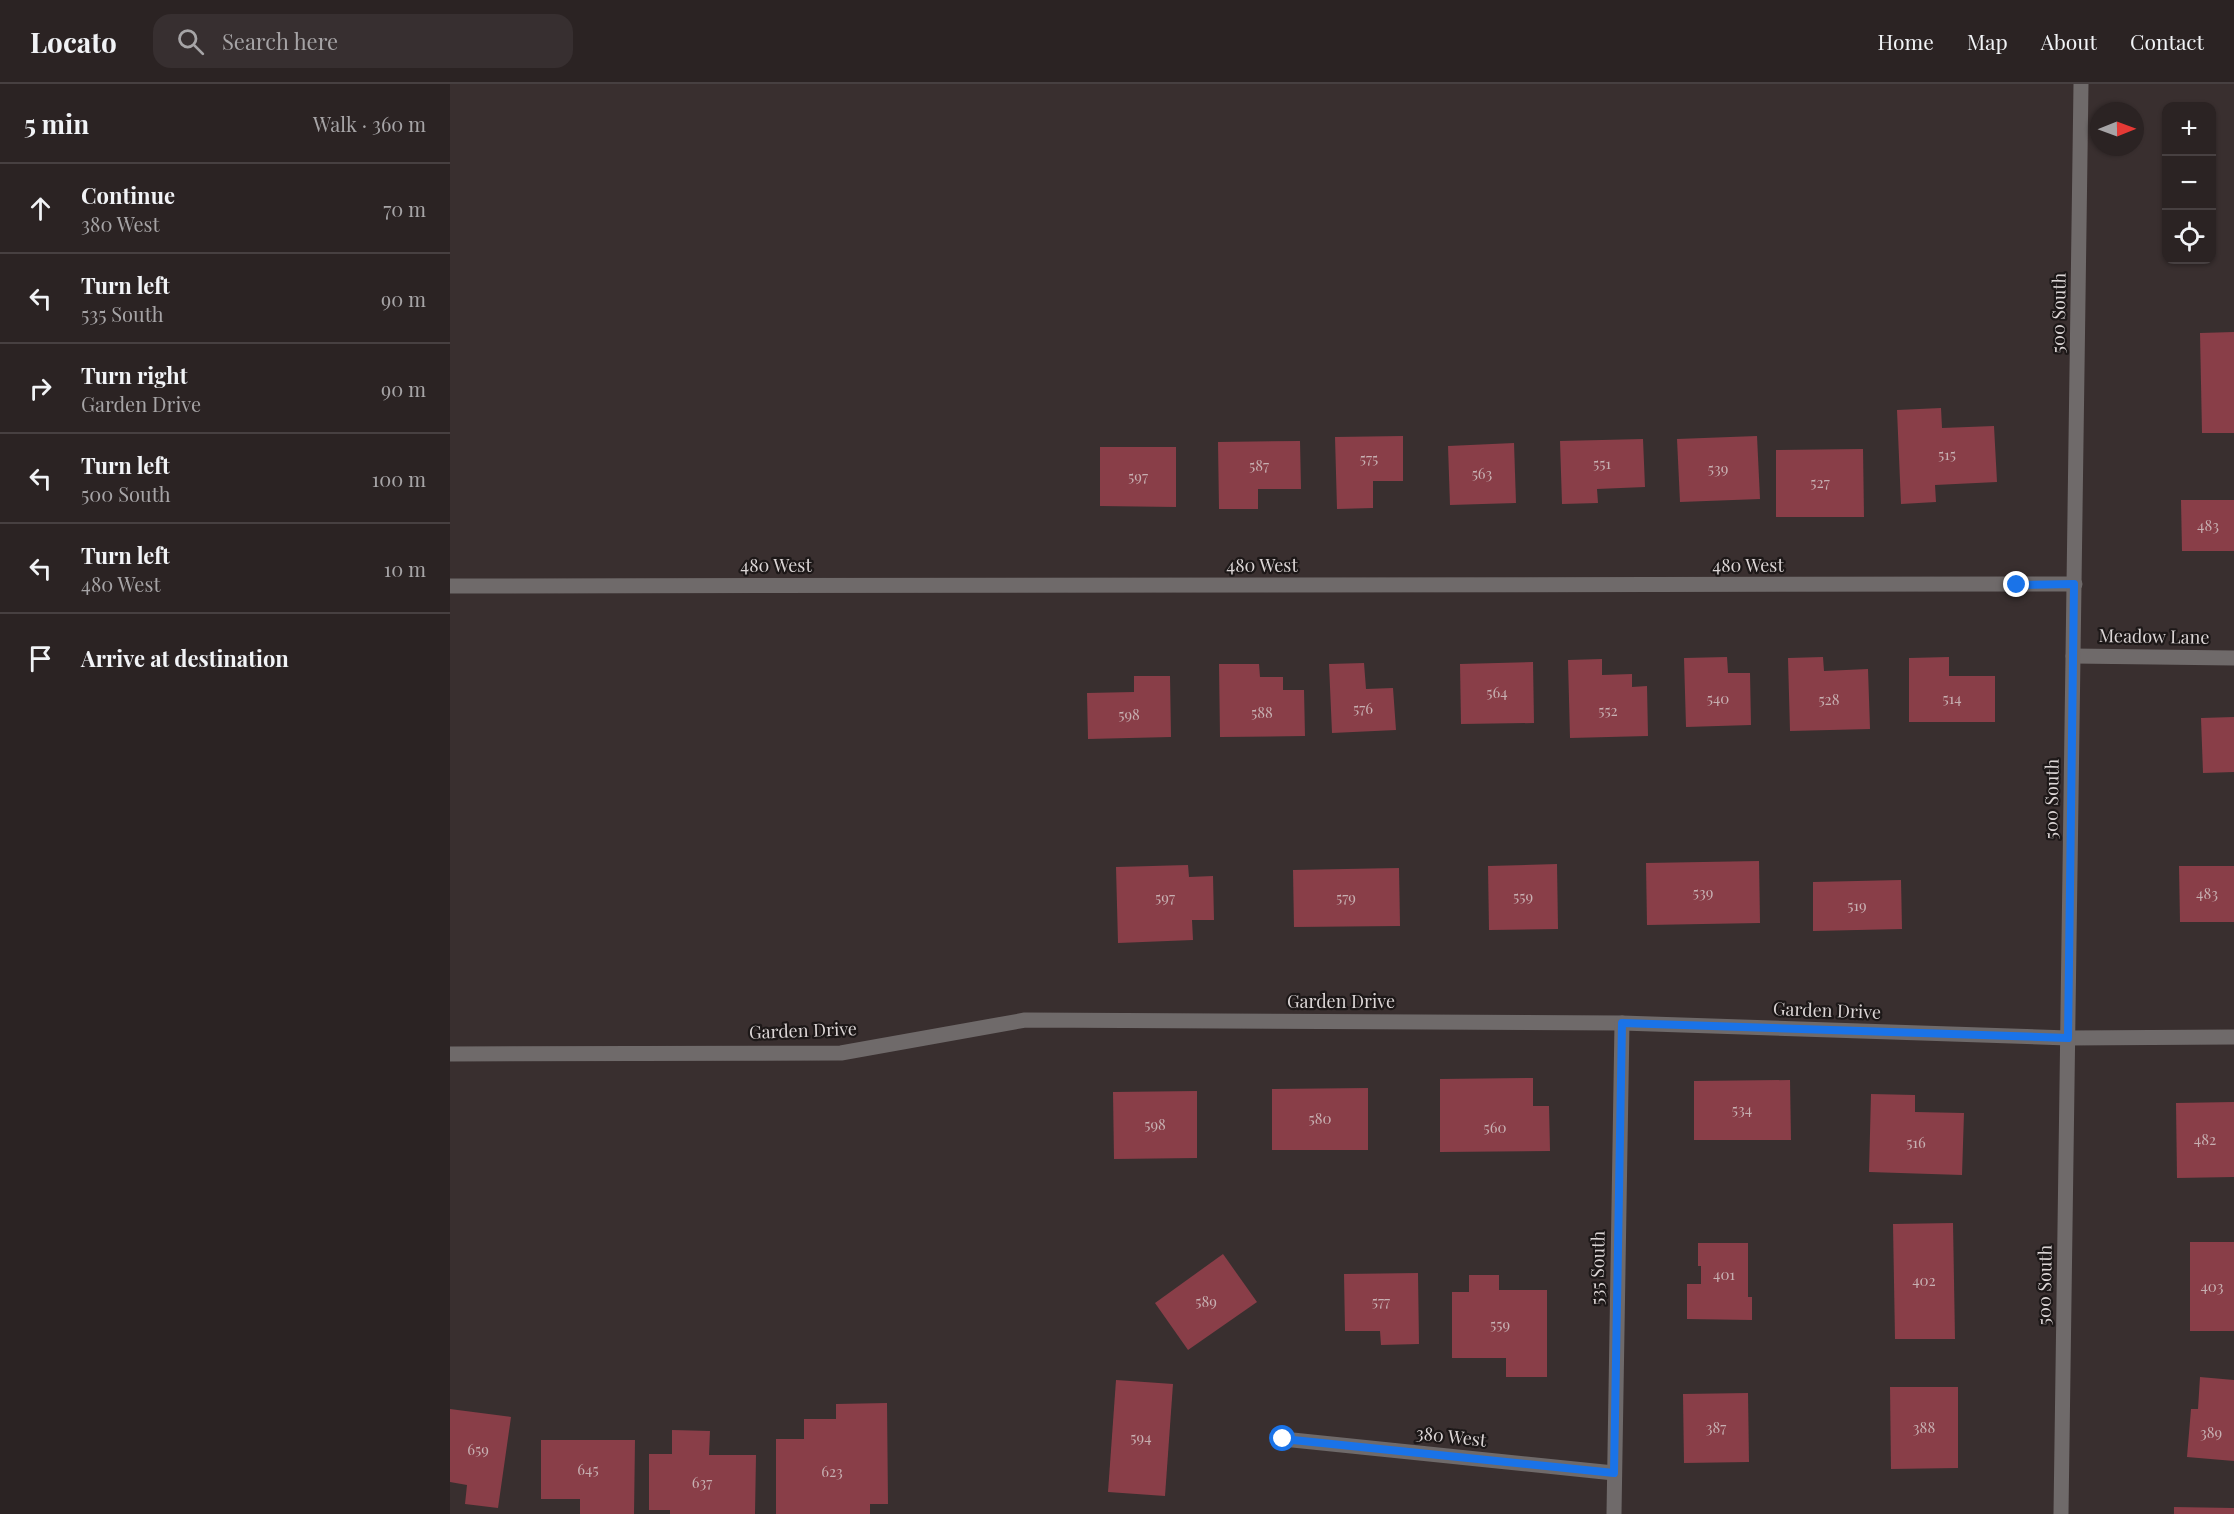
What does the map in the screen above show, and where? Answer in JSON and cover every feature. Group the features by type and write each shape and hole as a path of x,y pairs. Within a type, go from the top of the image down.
{"street":[{"name":"500 South","path":"2061,1514 2081,84"},
{"name":"480 West","path":"450,586 2074,584"},
{"name":"Meadow Lane","path":"2073,656 2234,658"},
{"name":"Garden Drive","path":"450,1054 841,1053 1025,1020 1622,1023 2068,1038 2234,1037"},
{"name":"535 South","path":"1614,1514 1622,1023"},
{"name":"380 West","path":"1283,1439 1614,1473"}],"building":[{"path":"2234,332 2234,433 2202,433 2200,333"},
{"path":"1941,408 1942,428 1994,426 1997,482 1935,485 1936,502 1901,504 1897,410"},
{"path":"1403,436 1403,481 1373,481 1373,508 1337,509 1335,437"},
{"path":"1757,436 1760,499 1680,502 1677,439"},
{"path":"1643,439 1645,487 1597,489 1598,503 1562,504 1560,441"},
{"path":"1300,441 1301,489 1258,489 1258,509 1219,509 1218,442"},
{"path":"1514,443 1516,503 1450,505 1448,446"},
{"path":"1100,447 1176,447 1176,507 1100,506"},
{"path":"1863,449 1864,517 1776,517 1776,450"},
{"path":"2181,500 2234,500 2234,551 2182,551"},
{"path":"1727,657 1728,673 1750,673 1751,725 1686,727 1684,658"},
{"path":"1823,657 1824,671 1868,669 1870,729 1790,731 1788,658"},
{"path":"1949,657 1949,676 1995,676 1995,722 1909,722 1909,658"},
{"path":"1602,659 1602,675 1632,674 1632,687 1647,686 1648,736 1570,738 1568,660"},
{"path":"1533,662 1534,723 1461,724 1460,664"},
{"path":"1364,663 1366,689 1393,688 1396,730 1332,733 1329,664"},
{"path":"1219,664 1259,664 1260,677 1283,677 1283,690 1304,690 1305,736 1220,737"},
{"path":"1134,676 1170,676 1171,737 1088,739 1087,693 1134,692"},
{"path":"2234,717 2234,772 2203,773 2201,718"},
{"path":"1759,861 1760,923 1647,925 1646,863"},
{"path":"1557,864 1558,929 1489,930 1488,866"},
{"path":"1188,865 1189,877 1213,876 1214,920 1192,920 1193,940 1118,943 1116,867"},
{"path":"2179,866 2234,866 2234,922 2180,922"},
{"path":"1399,868 1400,926 1294,927 1293,870"},
{"path":"1901,880 1902,929 1813,931 1813,882"},
{"path":"1533,1078 1533,1106 1549,1106 1550,1151 1440,1152 1440,1079"},
{"path":"1790,1080 1791,1140 1694,1140 1694,1081"},
{"path":"1368,1088 1368,1150 1272,1150 1272,1089"},
{"path":"1197,1091 1197,1158 1114,1159 1113,1092"},
{"path":"1871,1094 1915,1095 1915,1112 1964,1113 1962,1175 1869,1172"},
{"path":"2234,1102 2234,1177 2177,1178 2176,1103"},
{"path":"1953,1223 1955,1339 1895,1339 1893,1224"},
{"path":"2190,1242 2234,1242 2234,1331 2190,1331"},
{"path":"1698,1243 1748,1243 1748,1297 1752,1297 1752,1320 1687,1319 1687,1284 1701,1284"},
{"path":"1223,1254 1257,1302 1188,1350 1155,1303"},
{"path":"1418,1273 1419,1344 1381,1345 1380,1331 1345,1331 1344,1274"},
{"path":"1469,1275 1499,1275 1499,1290 1547,1290 1547,1377 1506,1377 1506,1358 1452,1358 1452,1292 1469,1292"},
{"path":"2200,1377 2234,1380 2234,1461 2187,1457 2191,1409 2198,1409"},
{"path":"1116,1380 1173,1384 1165,1496 1108,1492"},
{"path":"1890,1387 1958,1387 1958,1468 1891,1469"},
{"path":"1748,1393 1749,1462 1684,1463 1683,1394"},
{"path":"887,1403 888,1504 870,1504 870,1514 776,1514 776,1439 804,1439 804,1419 836,1419 836,1404"},
{"path":"450,1409 511,1417 498,1508 465,1504 467,1485 450,1482"},
{"path":"672,1430 710,1431 709,1455 756,1455 755,1514 670,1514 670,1510 649,1510 649,1454 672,1454"},
{"path":"541,1440 635,1440 634,1514 580,1514 580,1499 541,1499"},
{"path":"2174,1507 2234,1508 2234,1514 2174,1514"}],"route":[{"path":"1283,1439 1614,1473 1622,1023 2068,1038 2074,584 2017,585"}]}
